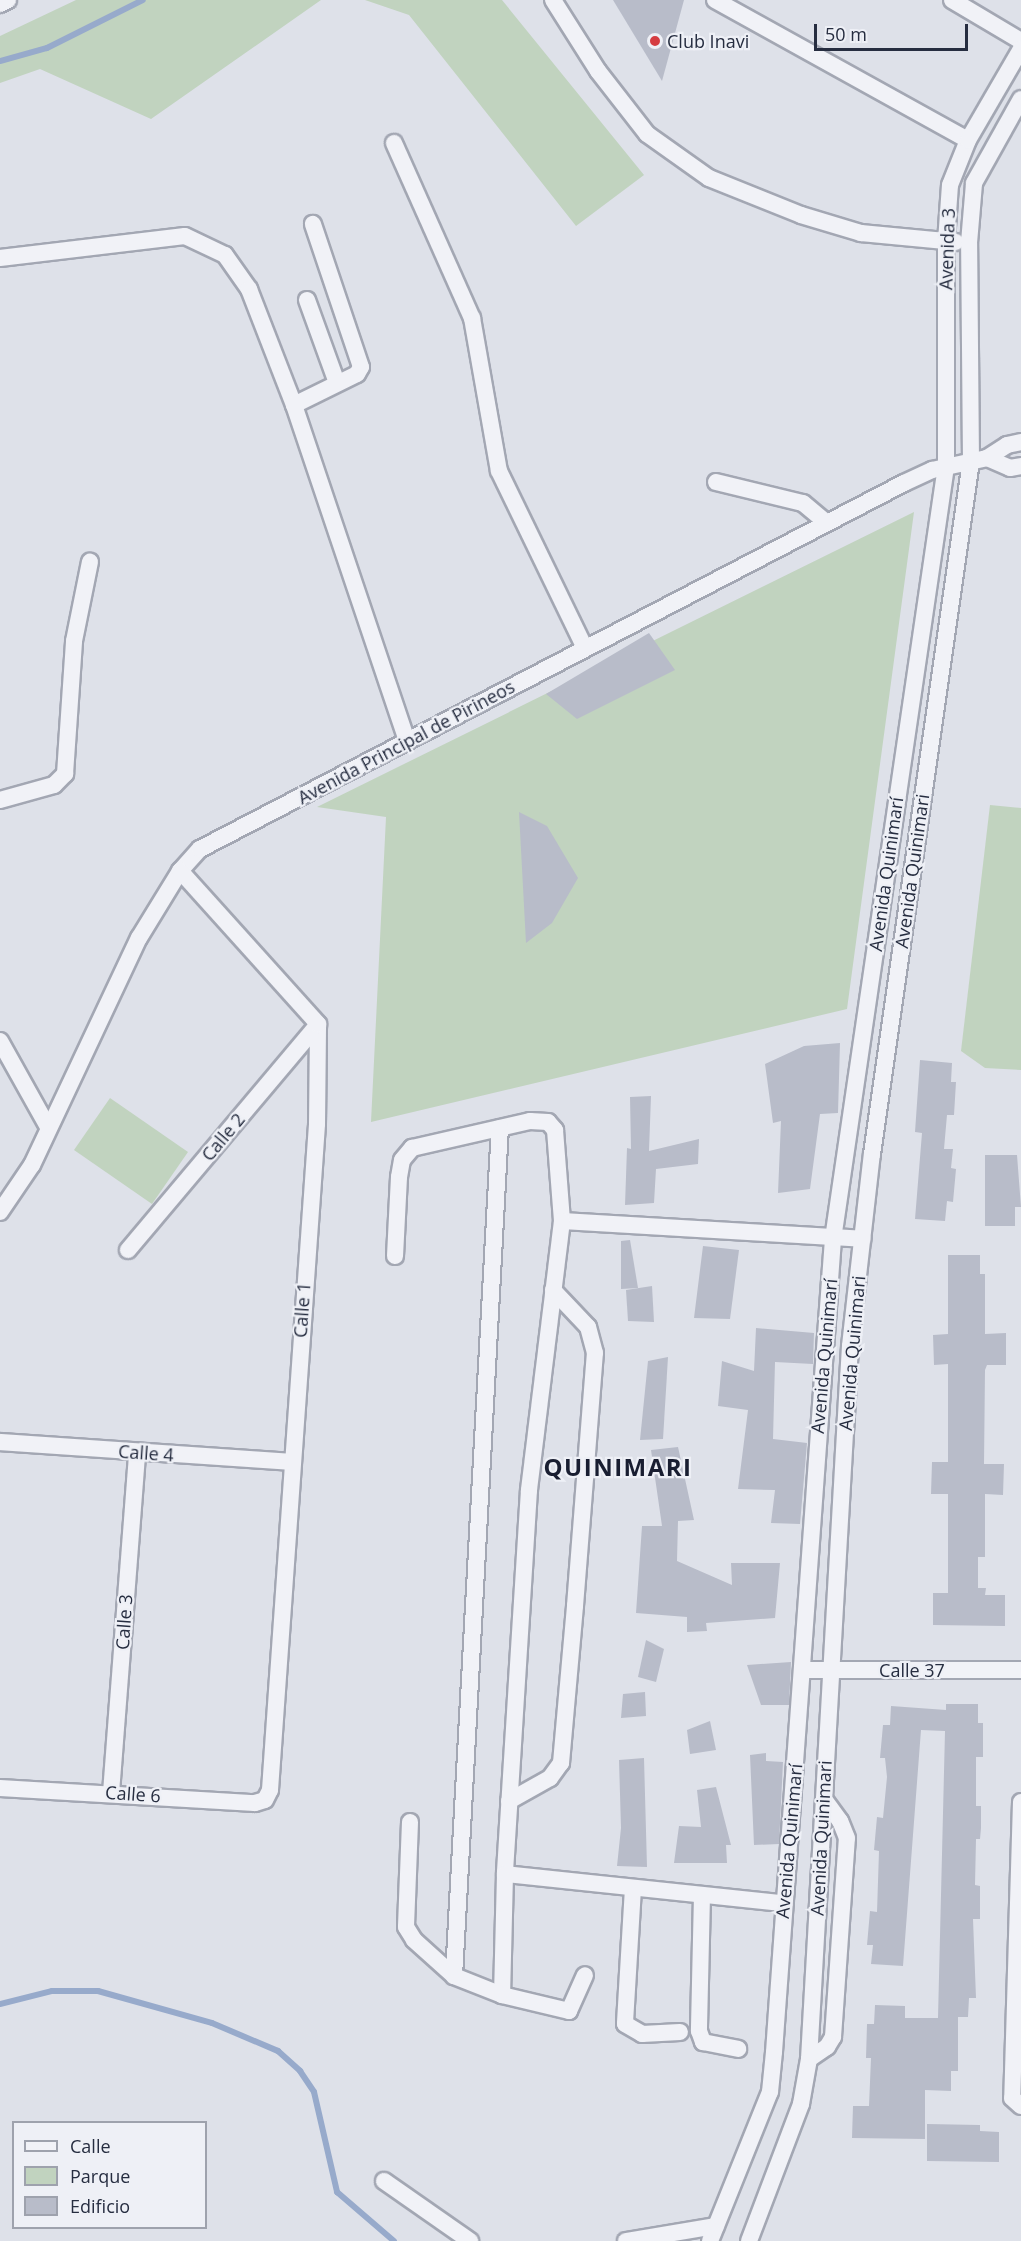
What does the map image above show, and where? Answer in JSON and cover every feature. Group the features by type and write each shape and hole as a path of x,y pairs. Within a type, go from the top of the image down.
{"street":[{"path":"0,4 8,0"},
{"path":"554,0 598,70 647,134 709,178 801,215 861,233 969,243"},
{"path":"715,0 968,140"},
{"path":"952,0 1021,41"},
{"name":"Avenida 3","path":"946,466 946,242 950,185 968,140 1021,49"},
{"name":"Avenida 3","path":"979,459 969,243 974,183 1021,99"},
{"path":"394,143 472,318 499,471 585,648"},
{"path":"294,405 357,374 361,367 313,224"},
{"path":"0,258 185,236 225,255 249,289 294,405 407,740"},
{"path":"307,300 337,384"},
{"name":"Avenida Principal de Pirineos","path":"0,1212 32,1165 139,938 180,871 200,849 827,523 946,466 979,459 1007,444 1021,442"},
{"name":"Avenida Principal de Pirineos","path":"979,459 1010,468 1021,466"},
{"name":"Avenida Quinimari","path":"749,2241 801,2104 809,2059 850,1346 862,1239 979,459"},
{"name":"Avenida Quinimarí","path":"713,2233 770,2092 803,1670 833,1239 946,466"},
{"path":"717,482 802,503 827,523"},
{"path":"0,800 54,785 65,774 74,641 90,562"},
{"path":"180,871 318,1024"},
{"name":"Calle 2","path":"128,1250 318,1024"},
{"name":"Calle 1","path":"265,1800 270,1790 317,1124 318,1024"},
{"path":"0,1041 48,1127"},
{"path":"395,1256 399,1177 402,1160 412,1148 500,1128 548,1122 555,1130 562,1221 529,1490 505,1874 502,1995"},
{"path":"454,1976 500,1128"},
{"path":"562,1221 862,1239"},
{"path":"509,1801 550,1778 561,1763 573,1629 596,1353 588,1327 553,1290"},
{"name":"Calle 4","path":"0,1442 292,1462"},
{"name":"Calle 3","path":"111,1793 137,1452"},
{"name":"Calle 37","path":"803,1670 1021,1670"},
{"name":"Calle 6","path":"0,1788 265,1800"},
{"path":"809,2059 827,2047 833,2037 847,1838 840,1821 824,1799"},
{"path":"1021,1802 1012,2098 1021,2106"},
{"path":"410,1822 406,1927 414,1940 454,1976 502,1995 569,2011 585,1975"},
{"path":"505,1874 783,1903"},
{"path":"633,1888 625,2024 629,2030 642,2034 680,2032"},
{"path":"702,1895 699,2031 703,2042 738,2049"},
{"path":"384,2181 470,2241"},
{"path":"626,2241 713,2233"}],"green space":[{"path":"76,0 321,0 151,119 40,69 0,83 0,36"},
{"path":"365,0 502,0 644,175 576,226 409,15"},
{"path":"914,512 847,1009 371,1122 386,817 317,807"},
{"path":"990,805 1021,808 1021,1070 985,1068 961,1051"},
{"path":"110,1098 188,1152 152,1204 74,1150"}],"building":[{"name":"Club Inavi","path":"613,0 684,0 662,81"},
{"path":"649,633 675,670 577,719 546,694"},
{"path":"519,812 547,826 578,878 552,923 526,943"},
{"path":"840,1043 838,1113 820,1114 810,1189 778,1193 781,1121 773,1123 765,1064 804,1046"},
{"path":"920,1060 952,1063 951,1082 956,1082 954,1115 947,1115 944,1149 953,1149 951,1168 956,1169 953,1202 947,1201 945,1221 915,1219 922,1133 915,1132"},
{"path":"651,1096 649,1151 699,1139 698,1164 656,1169 654,1203 625,1205 627,1148 631,1149 630,1097"},
{"path":"985,1155 1017,1155 1021,1207 1015,1207 1015,1226 985,1226"},
{"path":"630,1240 638,1288 621,1289 621,1241"},
{"path":"703,1246 739,1250 730,1319 694,1318"},
{"path":"948,1255 980,1255 980,1274 985,1274 985,1334 1006,1333 1006,1365 987,1365 985,1370 984,1464 1004,1464 1003,1495 985,1494 985,1557 978,1557 978,1588 986,1588 985,1595 1005,1595 1005,1626 933,1625 933,1593 948,1593 948,1494 931,1494 932,1462 948,1462 948,1364 934,1365 933,1335 948,1334"},
{"path":"652,1286 654,1322 628,1321 626,1290"},
{"path":"756,1328 814,1333 813,1364 775,1362 773,1439 807,1443 800,1524 771,1523 775,1490 738,1489 748,1410 718,1406 722,1361 754,1371"},
{"path":"668,1357 663,1439 640,1440 648,1361"},
{"path":"678,1447 694,1520 678,1521 677,1561 732,1585 731,1563 780,1563 775,1618 706,1623 707,1631 687,1632 687,1617 636,1613 642,1526 662,1526 651,1450"},
{"path":"646,1640 664,1649 656,1682 638,1677"},
{"path":"791,1662 789,1705 761,1705 747,1665"},
{"path":"645,1692 646,1716 621,1718 623,1694"},
{"path":"946,1704 978,1704 978,1723 983,1723 983,1757 976,1757 976,1806 981,1806 981,1828 980,1839 976,1839 975,1885 980,1886 980,1919 973,1919 976,1998 969,1998 968,2017 958,2017 958,2071 951,2071 951,2091 925,2090 925,2139 852,2138 853,2106 869,2106 871,2058 866,2058 867,2024 874,2024 875,2005 905,2006 905,2018 938,2018 945,1731 921,1730 903,1966 871,1964 873,1945 867,1945 870,1911 877,1912 879,1851 874,1850 877,1817 883,1818 887,1777 885,1758 880,1758 883,1725 890,1725 891,1706 946,1710"},
{"path":"710,1721 716,1750 690,1754 687,1730"},
{"path":"766,1753 766,1761 783,1762 779,1844 754,1845 750,1755"},
{"path":"644,1758 647,1867 617,1866 621,1828 619,1760"},
{"path":"716,1787 731,1845 726,1845 727,1863 674,1863 679,1826 701,1827 697,1790"},
{"path":"927,2124 980,2125 980,2131 999,2132 999,2162 927,2161"}],"waterway":[{"path":"0,61 47,48 143,0"},
{"path":"0,2004 52,1991 98,1991 212,2023 278,2051 300,2071 314,2092 337,2192 394,2241"}],"place":[{"name":"Club Inavi","path":"655,41"}],"district":[{"name":"QUINIMARI","path":"618,1467"}]}
